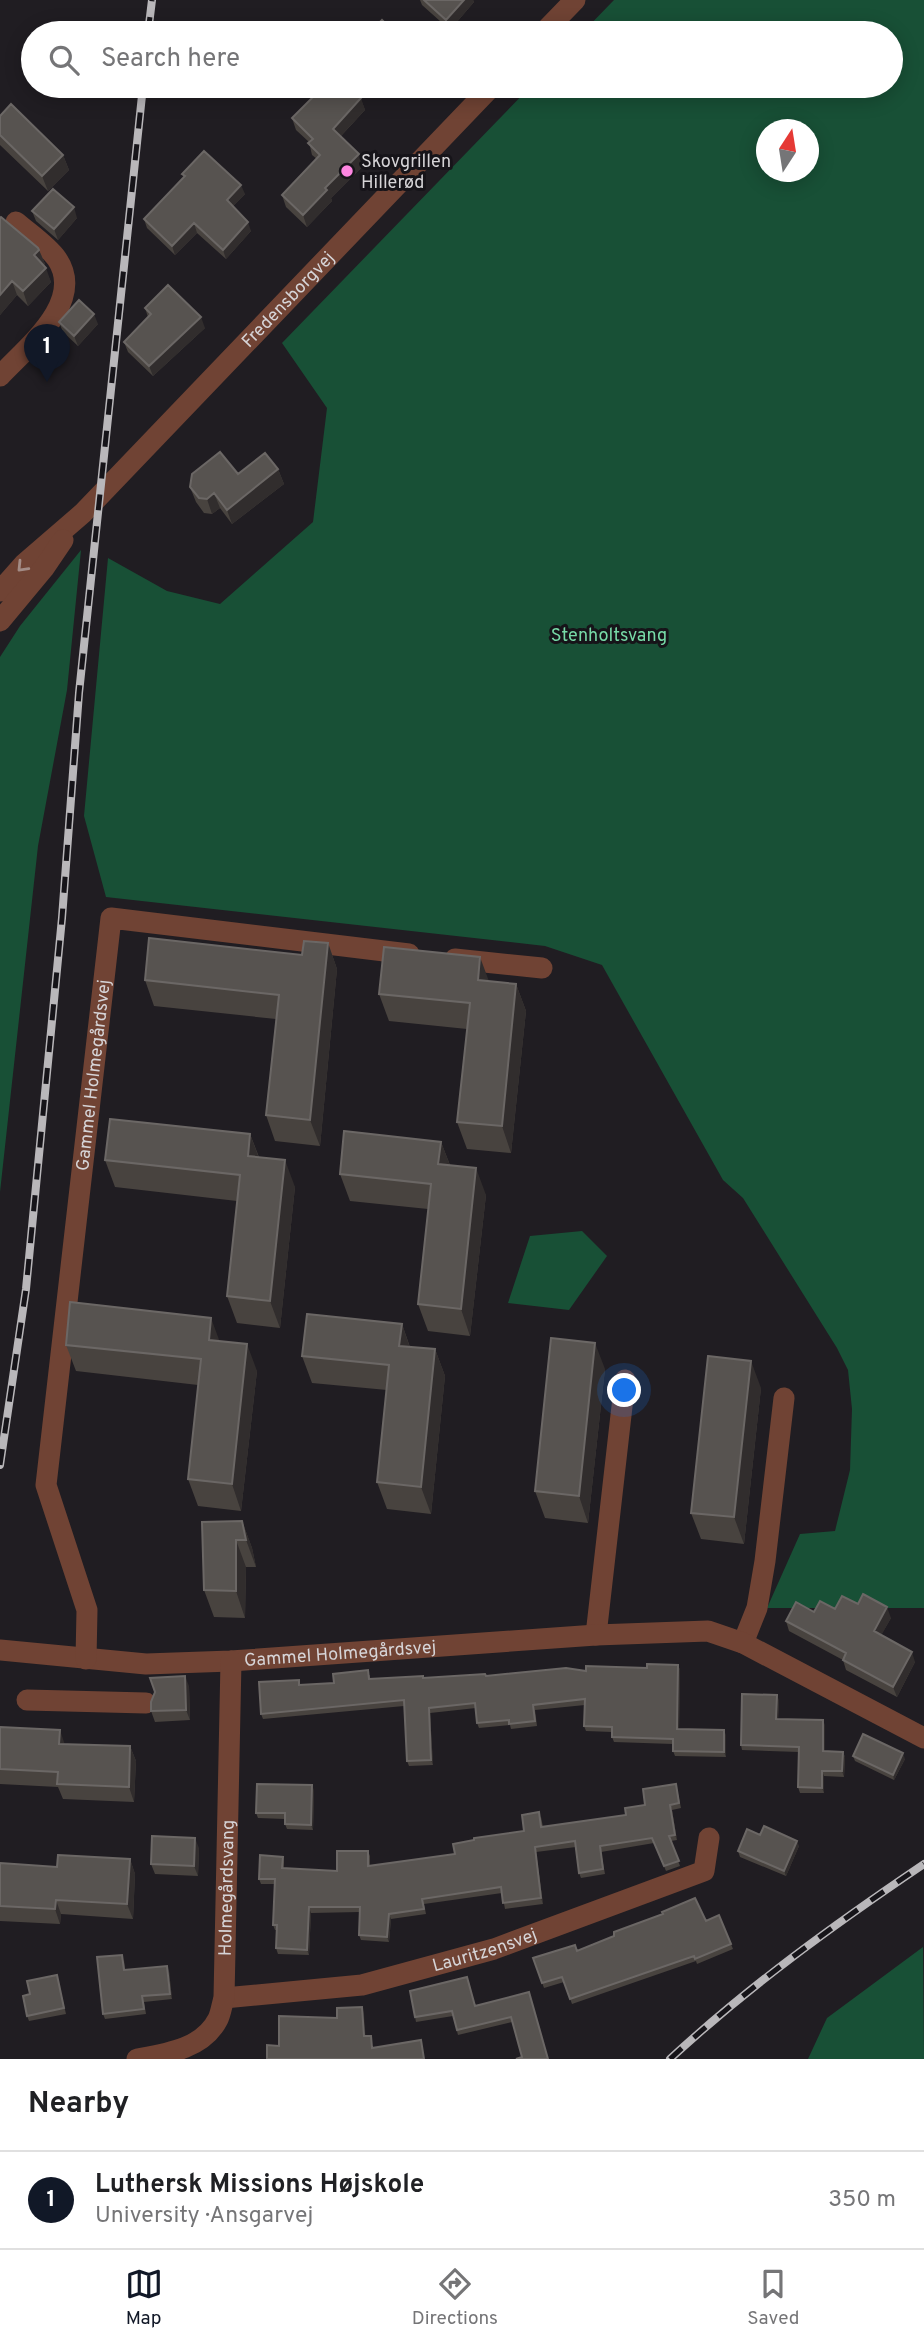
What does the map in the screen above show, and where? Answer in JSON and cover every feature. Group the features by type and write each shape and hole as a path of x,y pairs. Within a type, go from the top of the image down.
{"street":[{"path":"552,21 564,4"},
{"name":"Fredensborgvej","path":"83,513 481,98"},
{"path":"0,376 57,314 64,291 64,277 55,256 16,222"},
{"path":"0,591 24,564 83,513"},
{"path":"0,621 44,568 83,513"},
{"name":"Gammel Holmegårdsvej","path":"86,1659 87,1611 46,1485 111,918 542,968"},
{"path":"596,1635 625,1380"},
{"path":"743,1643 757,1608 763,1573 784,1398"},
{"name":"Gammel Holmegårdsvej","path":"0,1650 146,1664 231,1661 596,1635 708,1631 743,1643 924,1738"},
{"name":"Holmegårdsvang","path":"136,2059 175,2052 202,2038 217,2020 224,1998 231,1661"},
{"path":"27,1700 146,1703"},
{"name":"Lauritzensvej","path":"224,1998 362,1986 494,1949 704,1871 709,1839"}],"green space":[{"name":"Stenholtsvang","path":"614,0 924,0 924,1608 767,1608 800,1534 835,1531 850,1470 852,1409 848,1370 743,1198 723,1180 602,965 545,946 106,897 84,816 108,558 167,591 220,604 313,522 327,408 282,343 519,98 903,98 903,21 594,21"},
{"path":"81,550 67,690 38,846 0,1192 0,657 20,626"},
{"path":"582,1231 607,1256 569,1310 508,1303 530,1236"},
{"path":"923,1947 924,2059 808,2059 827,2018"}],"building":[{"path":"424,0 464,0 446,20"},
{"path":"312,98 361,98 333,129 359,154 303,215 282,195 320,155 308,143 313,139 292,118"},
{"path":"11,104 63,155 42,176 0,135 0,116"},
{"path":"204,151 241,185 227,200 248,222 223,250 194,223 172,246 144,219 185,176 182,174"},
{"path":"53,189 74,207 54,229 32,211"},
{"path":"0,218 38,248 34,255 46,268 23,291 12,281 0,295"},
{"path":"168,285 201,317 149,366 124,342 151,314 145,308"},
{"path":"79,300 94,314 74,336 59,322"},
{"path":"220,452 238,474 265,453 278,469 227,510 214,493 207,499 199,498 190,487 192,474"},
{"path":"149,938 302,955 304,941 328,943 310,1120 266,1115 279,995 145,980"},
{"path":"384,947 480,957 478,980 516,984 502,1126 457,1122 470,1003 379,994"},
{"path":"110,1119 250,1134 248,1156 285,1160 270,1301 227,1296 240,1175 105,1160"},
{"path":"344,1131 441,1142 438,1164 476,1168 461,1309 418,1304 431,1184 340,1174"},
{"path":"70,1302 211,1318 209,1340 247,1344 232,1484 188,1479 201,1359 66,1345"},
{"path":"307,1314 402,1324 399,1346 435,1349 421,1487 377,1482 389,1365 302,1356"},
{"path":"551,1338 595,1343 579,1496 535,1491"},
{"path":"708,1356 751,1361 734,1517 691,1513"},
{"path":"242,1521 246,1540 236,1540 236,1591 204,1590 202,1522"},
{"path":"863,1594 887,1607 874,1631 912,1652 893,1687 843,1660 846,1653 786,1621 796,1602 814,1612 820,1601 835,1609 842,1596 858,1604"},
{"path":"647,1664 678,1665 677,1729 724,1730 724,1752 673,1751 673,1739 612,1737 612,1727 584,1726 585,1699 533,1705 535,1721 509,1724 509,1720 477,1723 475,1703 429,1708 431,1760 407,1761 404,1700 261,1714 259,1682 299,1680 299,1685 334,1683 333,1674 368,1670 369,1679 423,1678 486,1676 566,1668 586,1671 586,1666 647,1668"},
{"path":"185,1676 186,1710 151,1711 155,1692 150,1678"},
{"path":"742,1694 777,1695 776,1719 823,1720 823,1751 843,1752 842,1771 822,1771 822,1788 798,1787 799,1747 741,1745"},
{"path":"0,1727 60,1730 59,1744 130,1746 129,1787 57,1784 58,1772 0,1769"},
{"path":"863,1734 903,1753 893,1775 853,1756"},
{"path":"257,1784 312,1785 311,1825 285,1824 285,1813 256,1813"},
{"path":"676,1784 679,1803 670,1805 675,1835 669,1836 679,1861 664,1866 652,1838 600,1846 603,1869 579,1873 575,1841 535,1847 541,1898 503,1903 501,1887 422,1899 424,1909 389,1914 387,1937 359,1935 360,1907 309,1907 307,1950 276,1948 277,1925 273,1925 275,1879 259,1879 260,1855 283,1857 282,1868 337,1871 337,1851 368,1851 368,1866 455,1854 453,1844 474,1838 524,1831 522,1815 539,1812 541,1827 626,1815 625,1808 645,1805 643,1789"},
{"path":"764,1826 797,1841 784,1871 738,1851 747,1829 760,1835"},
{"path":"152,1836 195,1838 194,1866 151,1864"},
{"path":"58,1855 130,1859 127,1904 56,1900 55,1909 0,1906 0,1863 57,1867"},
{"path":"695,1898 706,1921 719,1915 731,1944 695,1959 694,1956 570,1999 562,1977 542,1983 533,1958 575,1945 577,1951 614,1936 614,1932 663,1914 662,1912"},
{"path":"122,1955 124,1970 167,1966 170,1994 142,1996 144,2009 103,2014 97,1957"},
{"path":"57,1975 64,2008 27,2016 23,1996 30,1994 27,1981"},
{"path":"467,1977 475,2006 529,1992 548,2059 516,2059 522,2057 511,2017 457,2030 452,2011 415,2017 410,1991"},
{"path":"362,2007 364,2036 371,2036 372,2048 421,2040 424,2059 267,2059 267,2045 279,2046 279,2016 337,2018 337,2008"}],"railway":[{"path":"149,21 152,0"},
{"path":"0,1465 26,1289 62,918 79,693 142,98"},
{"path":"670,2059 730,2006 793,1957 924,1864"}],"place":[{"name":"Skovgrillen Hillerød","path":"347,171"},
{"name":"Luthersk Missions Højskole","path":"47,382"}]}
